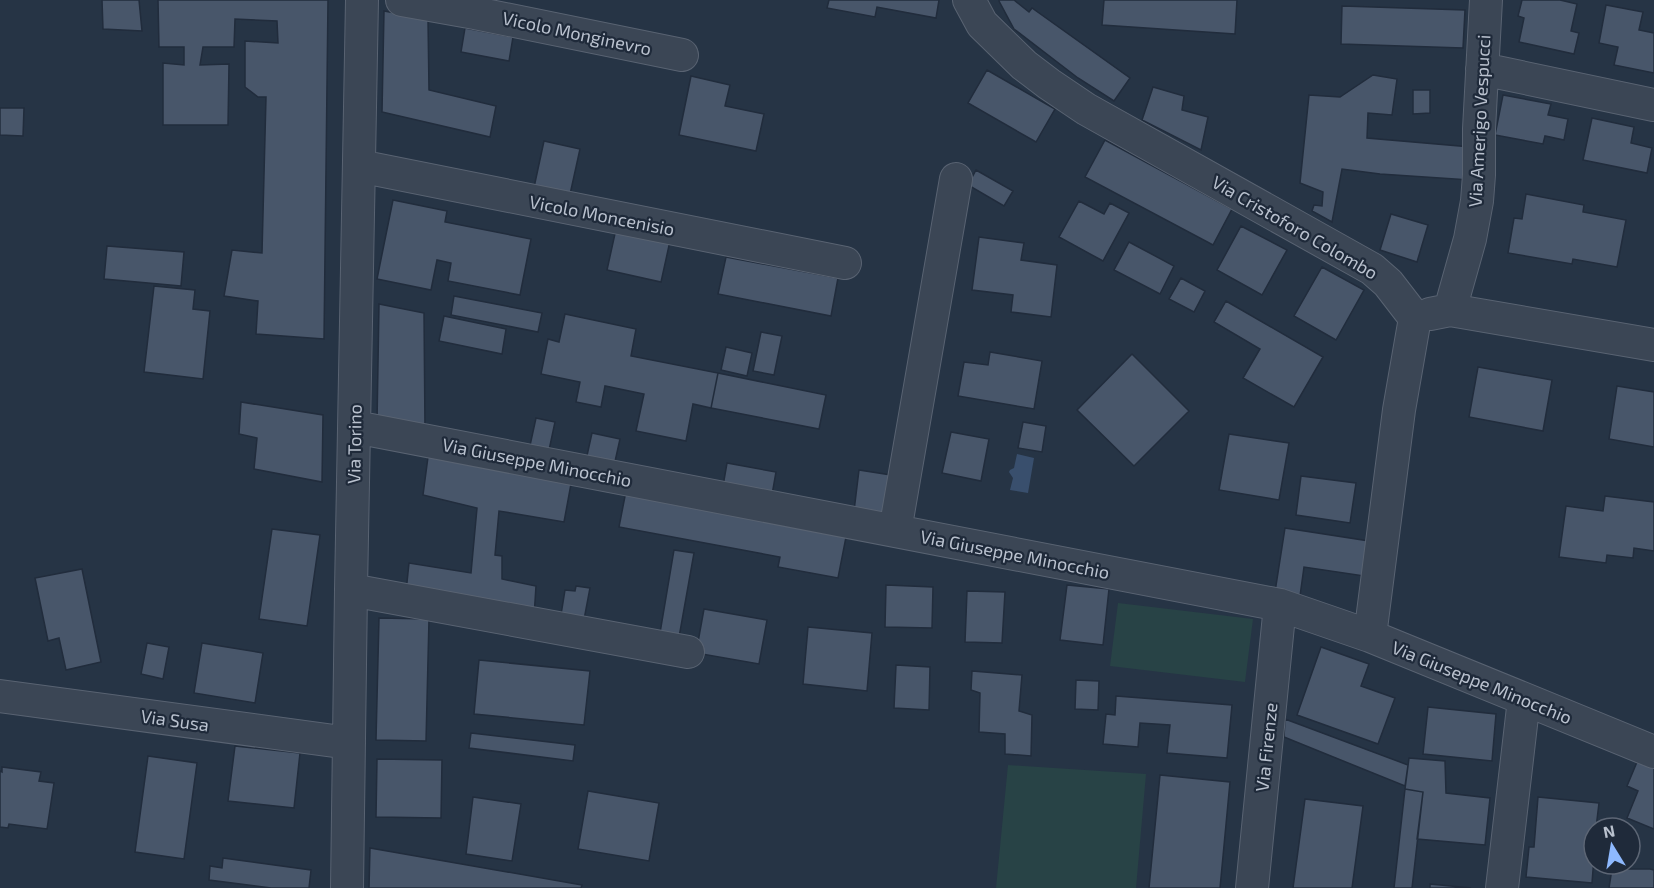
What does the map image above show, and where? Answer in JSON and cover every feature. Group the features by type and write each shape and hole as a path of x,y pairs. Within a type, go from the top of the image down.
{"street":[{"name":"Via Torino","path":"347,888 362,0"},
{"name":"Vicolo Monginevro","path":"402,0 476,12 682,55"},
{"name":"Via Cristoforo Colombo","path":"969,0 982,24 1024,65 1049,84 1086,109 1372,269 1388,283 1415,318"},
{"name":"Via Amerigo Vespucci","path":"1450,310 1470,239 1477,201 1486,0"},
{"path":"1482,69 1654,105"},
{"name":"Vicolo Moncenisio","path":"359,166 845,263"},
{"path":"895,531 956,179"},
{"path":"1370,636 1399,410 1415,318 1450,310 1654,345"},
{"name":"Via Giuseppe Minocchio","path":"355,427 1280,605 1370,636 1654,752"},
{"path":"351,590 688,652"},
{"name":"Via Firenze","path":"1252,888 1280,605"},
{"name":"Via Susa","path":"0,696 349,743"},
{"path":"1502,888 1524,699"}],"green space":[{"path":"1118,603 1253,619 1245,682 1110,666"},
{"path":"1008,765 1146,774 1136,888 996,888"}],"water":[{"path":"1017,454 1034,458 1028,493 1010,490 1013,478 1009,472 1014,468"}],"building":[{"path":"102,0 139,0 142,31 103,29"},
{"path":"158,0 328,0 324,339 256,334 258,301 224,296 232,250 262,253 266,97 258,97 245,87 245,41 278,43 277,21 235,19 234,47 203,47 200,65 229,64 228,125 163,125 163,63 184,65 184,47 159,47"},
{"path":"829,0 939,0 936,18 877,7 875,17 827,8"},
{"path":"999,0 1014,0 1029,12 1032,8 1130,78 1114,101 1078,78 1014,29"},
{"path":"1104,0 1237,0 1235,34 1102,25"},
{"path":"1522,0 1560,0 1577,4 1571,31 1579,33 1574,54 1519,42 1524,18 1518,16"},
{"path":"1606,5 1643,12 1639,30 1654,33 1654,73 1614,65 1618,47 1599,43"},
{"path":"1342,6 1465,10 1463,48 1341,44"},
{"path":"384,11 428,19 429,90 496,106 490,137 382,112"},
{"path":"465,28 513,37 509,61 461,52"},
{"path":"987,70 1055,109 1036,142 968,103"},
{"path":"1373,75 1397,79 1392,115 1368,113 1367,138 1471,147 1470,180 1342,169 1332,222 1312,211 1314,205 1322,206 1323,192 1300,183 1309,95 1340,97"},
{"path":"691,76 730,85 725,106 764,114 756,151 679,135"},
{"path":"1153,87 1184,96 1182,110 1208,117 1201,150 1142,120"},
{"path":"1413,90 1430,90 1430,113 1413,114"},
{"path":"1503,95 1551,104 1548,115 1568,119 1564,140 1545,136 1543,144 1495,135"},
{"path":"0,108 24,108 23,136 0,135"},
{"path":"1592,118 1634,127 1631,143 1652,148 1647,173 1583,160"},
{"path":"1105,140 1232,209 1213,245 1085,177"},
{"path":"544,141 580,149 569,199 533,192"},
{"path":"976,170 1013,191 1004,206 968,185"},
{"path":"1526,194 1584,205 1583,212 1626,220 1617,267 1573,259 1572,264 1508,253 1514,218 1522,219"},
{"path":"393,200 447,211 445,222 531,239 520,295 448,281 451,263 437,260 431,290 377,279"},
{"path":"1079,201 1104,214 1110,203 1129,213 1103,261 1059,237"},
{"path":"1391,214 1428,225 1417,262 1380,250"},
{"path":"1241,226 1287,250 1262,295 1217,270"},
{"path":"616,229 670,241 661,282 607,270"},
{"path":"979,237 1024,243 1021,260 1057,265 1051,317 1011,312 1013,295 972,290"},
{"path":"1129,242 1174,266 1160,294 1114,270"},
{"path":"107,246 184,252 181,286 104,279"},
{"path":"726,257 838,278 831,316 718,294"},
{"path":"1322,267 1364,290 1336,340 1294,316"},
{"path":"1181,278 1205,291 1194,312 1169,299"},
{"path":"154,286 195,290 193,309 210,311 203,379 144,372"},
{"path":"454,296 542,313 538,332 451,315"},
{"path":"1226,301 1323,357 1294,407 1243,378 1260,349 1214,322"},
{"path":"379,304 424,313 425,430 377,423"},
{"path":"565,314 636,329 631,356 718,373 711,408 693,404 686,441 636,431 644,394 605,386 601,407 576,402 580,382 541,374 548,339 559,342"},
{"path":"444,316 506,329 502,354 439,341"},
{"path":"761,332 782,336 774,375 753,371"},
{"path":"726,347 752,353 747,376 721,370"},
{"path":"990,352 1042,361 1034,409 958,396 964,362 988,365"},
{"path":"1132,354 1189,411 1134,466 1077,410"},
{"path":"1478,367 1552,380 1543,431 1469,417"},
{"path":"718,373 826,395 819,429 711,408"},
{"path":"1617,386 1654,392 1654,447 1609,439"},
{"path":"241,402 323,415 322,482 254,469 257,438 239,434"},
{"path":"536,418 555,422 548,455 529,450"},
{"path":"1023,422 1046,426 1042,452 1018,448"},
{"path":"951,432 989,439 981,481 942,473"},
{"path":"592,433 620,439 614,466 586,460"},
{"path":"1229,434 1289,443 1279,500 1219,490"},
{"path":"428,457 571,484 564,522 499,511 495,555 502,556 502,579 536,586 534,617 406,592 409,563 471,573 477,508 423,495"},
{"path":"727,463 776,472 772,495 723,486"},
{"path":"859,470 891,475 885,515 854,511"},
{"path":"1301,476 1356,483 1350,523 1296,515"},
{"path":"626,491 847,532 838,578 778,567 780,557 619,527"},
{"path":"1605,496 1654,502 1654,551 1634,548 1633,558 1607,555 1606,563 1559,557 1566,506 1603,511"},
{"path":"1285,528 1369,541 1364,576 1304,567 1300,596 1275,592"},
{"path":"272,529 320,535 307,626 259,619"},
{"path":"674,550 694,553 678,643 659,639"},
{"path":"82,569 101,662 66,670 59,638 48,641 35,578"},
{"path":"886,585 933,587 932,628 885,627"},
{"path":"1067,585 1109,589 1103,645 1060,640"},
{"path":"576,586 590,588 583,625 560,621 565,590 575,591"},
{"path":"967,591 1005,592 1002,643 965,642"},
{"path":"704,609 767,620 759,664 696,653"},
{"path":"379,618 429,619 426,741 376,740"},
{"path":"808,627 872,633 867,691 803,684"},
{"path":"147,643 169,647 163,679 141,674"},
{"path":"202,643 263,653 255,703 194,693"},
{"path":"1321,647 1369,664 1361,686 1395,698 1378,744 1297,715"},
{"path":"479,660 590,671 584,725 474,714"},
{"path":"896,665 930,667 929,710 894,708"},
{"path":"972,671 1022,675 1019,711 1032,715 1031,756 1005,754 1005,734 979,732 980,693 971,690"},
{"path":"1076,680 1099,681 1098,710 1075,709"},
{"path":"1116,696 1232,705 1227,758 1167,753 1170,725 1140,723 1138,747 1103,744 1106,714 1115,715"},
{"path":"1428,707 1496,714 1492,761 1423,754"},
{"path":"1285,719 1408,765 1405,786 1284,737"},
{"path":"471,733 575,745 573,761 469,748"},
{"path":"235,746 300,753 294,808 228,801"},
{"path":"148,756 197,763 184,859 135,852"},
{"path":"1409,758 1445,761 1446,793 1490,798 1485,845 1417,839 1423,792 1405,789"},
{"path":"377,759 442,760 441,818 376,817"},
{"path":"1637,762 1654,768 1654,829 1642,824 1642,816 1628,816 1638,791 1627,786"},
{"path":"2,767 41,772 39,781 54,783 47,829 9,824 8,828 0,827 0,771 2,772"},
{"path":"1160,775 1230,782 1220,888 1149,888"},
{"path":"1405,789 1423,792 1412,888 1394,888"},
{"path":"588,791 659,803 649,861 578,849"},
{"path":"473,797 521,804 512,861 466,854"},
{"path":"1538,797 1599,803 1597,816 1582,816 1582,876 1593,876 1592,883 1526,877 1529,847 1534,847"},
{"path":"1305,799 1363,806 1352,888 1293,888"},
{"path":"370,848 582,885 581,888 369,888"},
{"path":"223,858 311,870 309,888 271,888 209,880 210,866 222,868"},
{"path":"1642,869 1654,870 1654,888 1609,888 1611,876 1642,876"},
{"path":"1430,884 1471,888 1430,888"}]}
